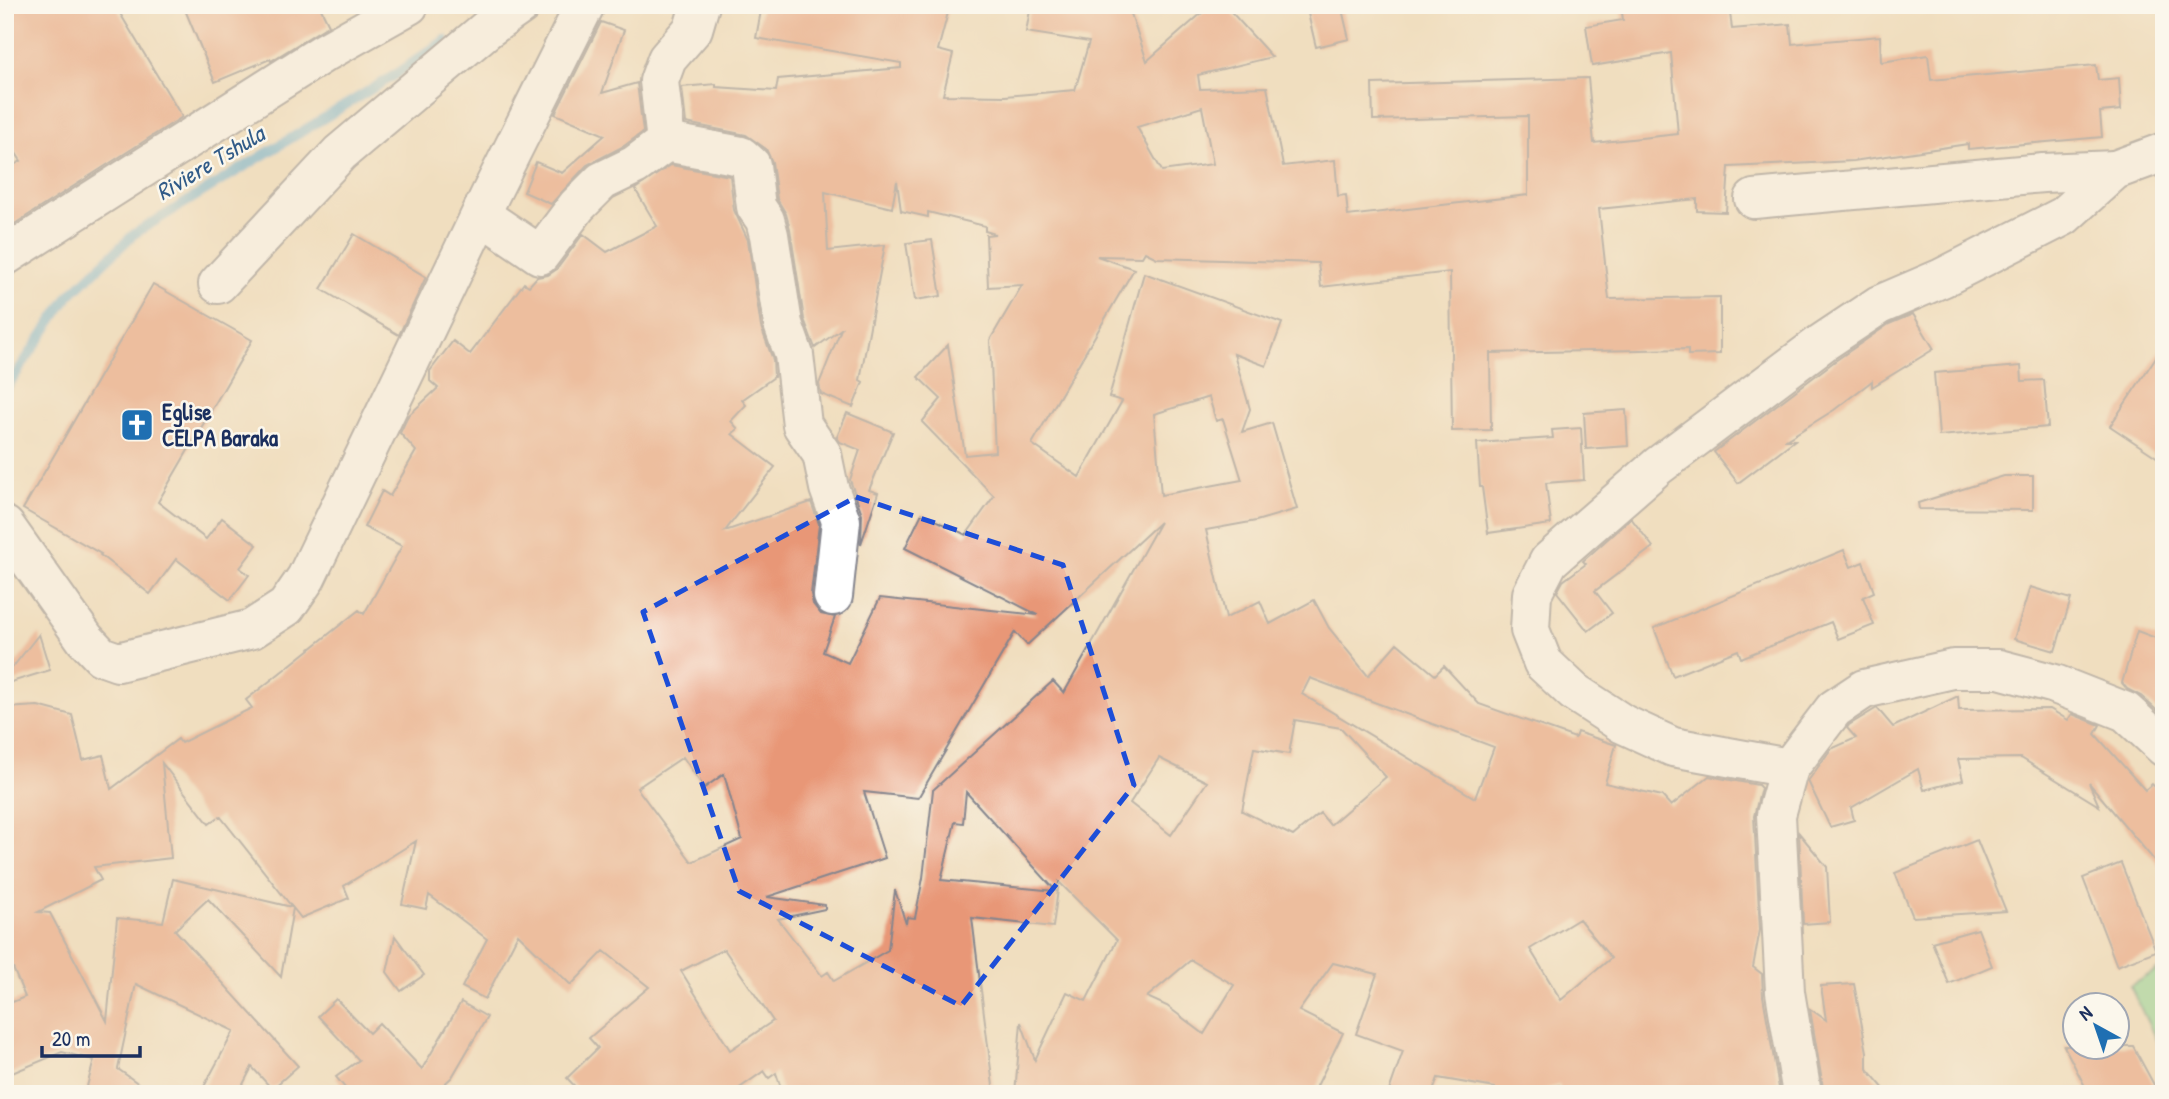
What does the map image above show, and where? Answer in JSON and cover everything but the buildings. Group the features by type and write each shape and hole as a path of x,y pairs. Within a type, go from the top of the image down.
{"street":[{"path":"5,257 323,54 409,5"},
{"path":"218,284 340,153 487,29 520,5"},
{"path":"5,526 85,639 100,656 118,662 253,629 286,607 306,578 585,5"},
{"path":"666,142 659,81 667,59 693,29 700,5"},
{"path":"481,215 540,255 577,206 602,181 635,165 666,142 741,156 751,165 756,207 765,220 769,235 783,324 794,355 802,425 822,454 829,488 841,522 833,596"},
{"path":"1754,199 2043,173 2115,170 2164,152"},
{"path":"1789,768 1673,747 1623,724 1574,692 1543,663 1530,630 1532,594 1549,561 1658,466 1822,343 1879,305 1942,278 2064,216 2115,170"},
{"path":"1802,1094 1785,992 1776,815 1789,768 1834,709 1864,689 1953,669 1999,669 2055,684 2126,712 2164,747"}],"highlighted area":[{"path":"856,497 1063,565 1134,785 961,1006 739,891 643,612"}],"green space":[{"path":"2164,966 2164,1056 2130,986"}],"waterway":[{"name":"Riviere Tshula","path":"5,390 69,296 134,234 393,76 445,40"}],"place":[{"name":"Eglise CELPA Baraka","path":"137,425"}]}
